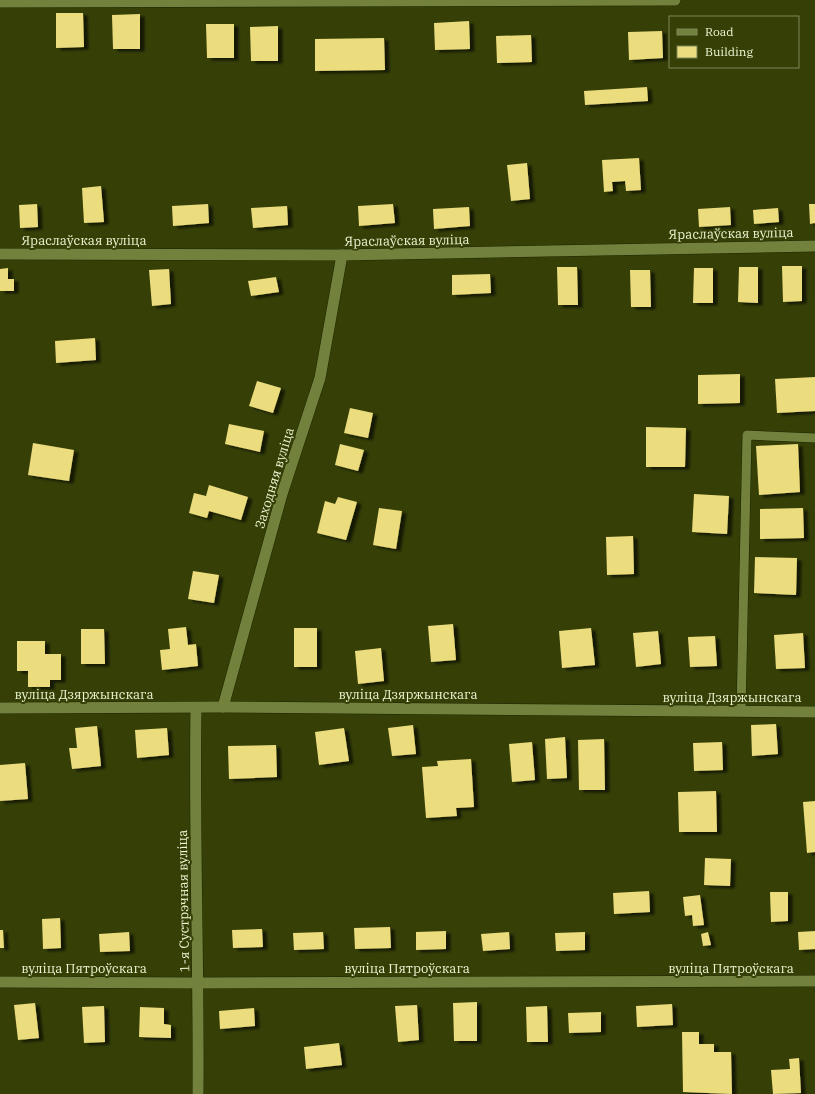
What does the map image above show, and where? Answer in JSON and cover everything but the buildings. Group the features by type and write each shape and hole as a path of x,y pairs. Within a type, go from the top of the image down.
{"street":[{"path":"0,2 675,0"},
{"name":"Яраслаўская вуліца","path":"0,254 342,255 815,246"},
{"name":"Заходняя вуліца","path":"223,707 282,494 320,378 342,255"},
{"name":"вуліца Дзяржынскага","path":"0,708 223,707 815,712"},
{"name":"1-я Сустрэчная вуліца","path":"196,708 195,767 199,983 198,1094"},
{"name":"вуліца Пятроўскага","path":"0,982 199,983 815,981"}],"lane":[{"path":"741,711 747,435 815,438"}]}
